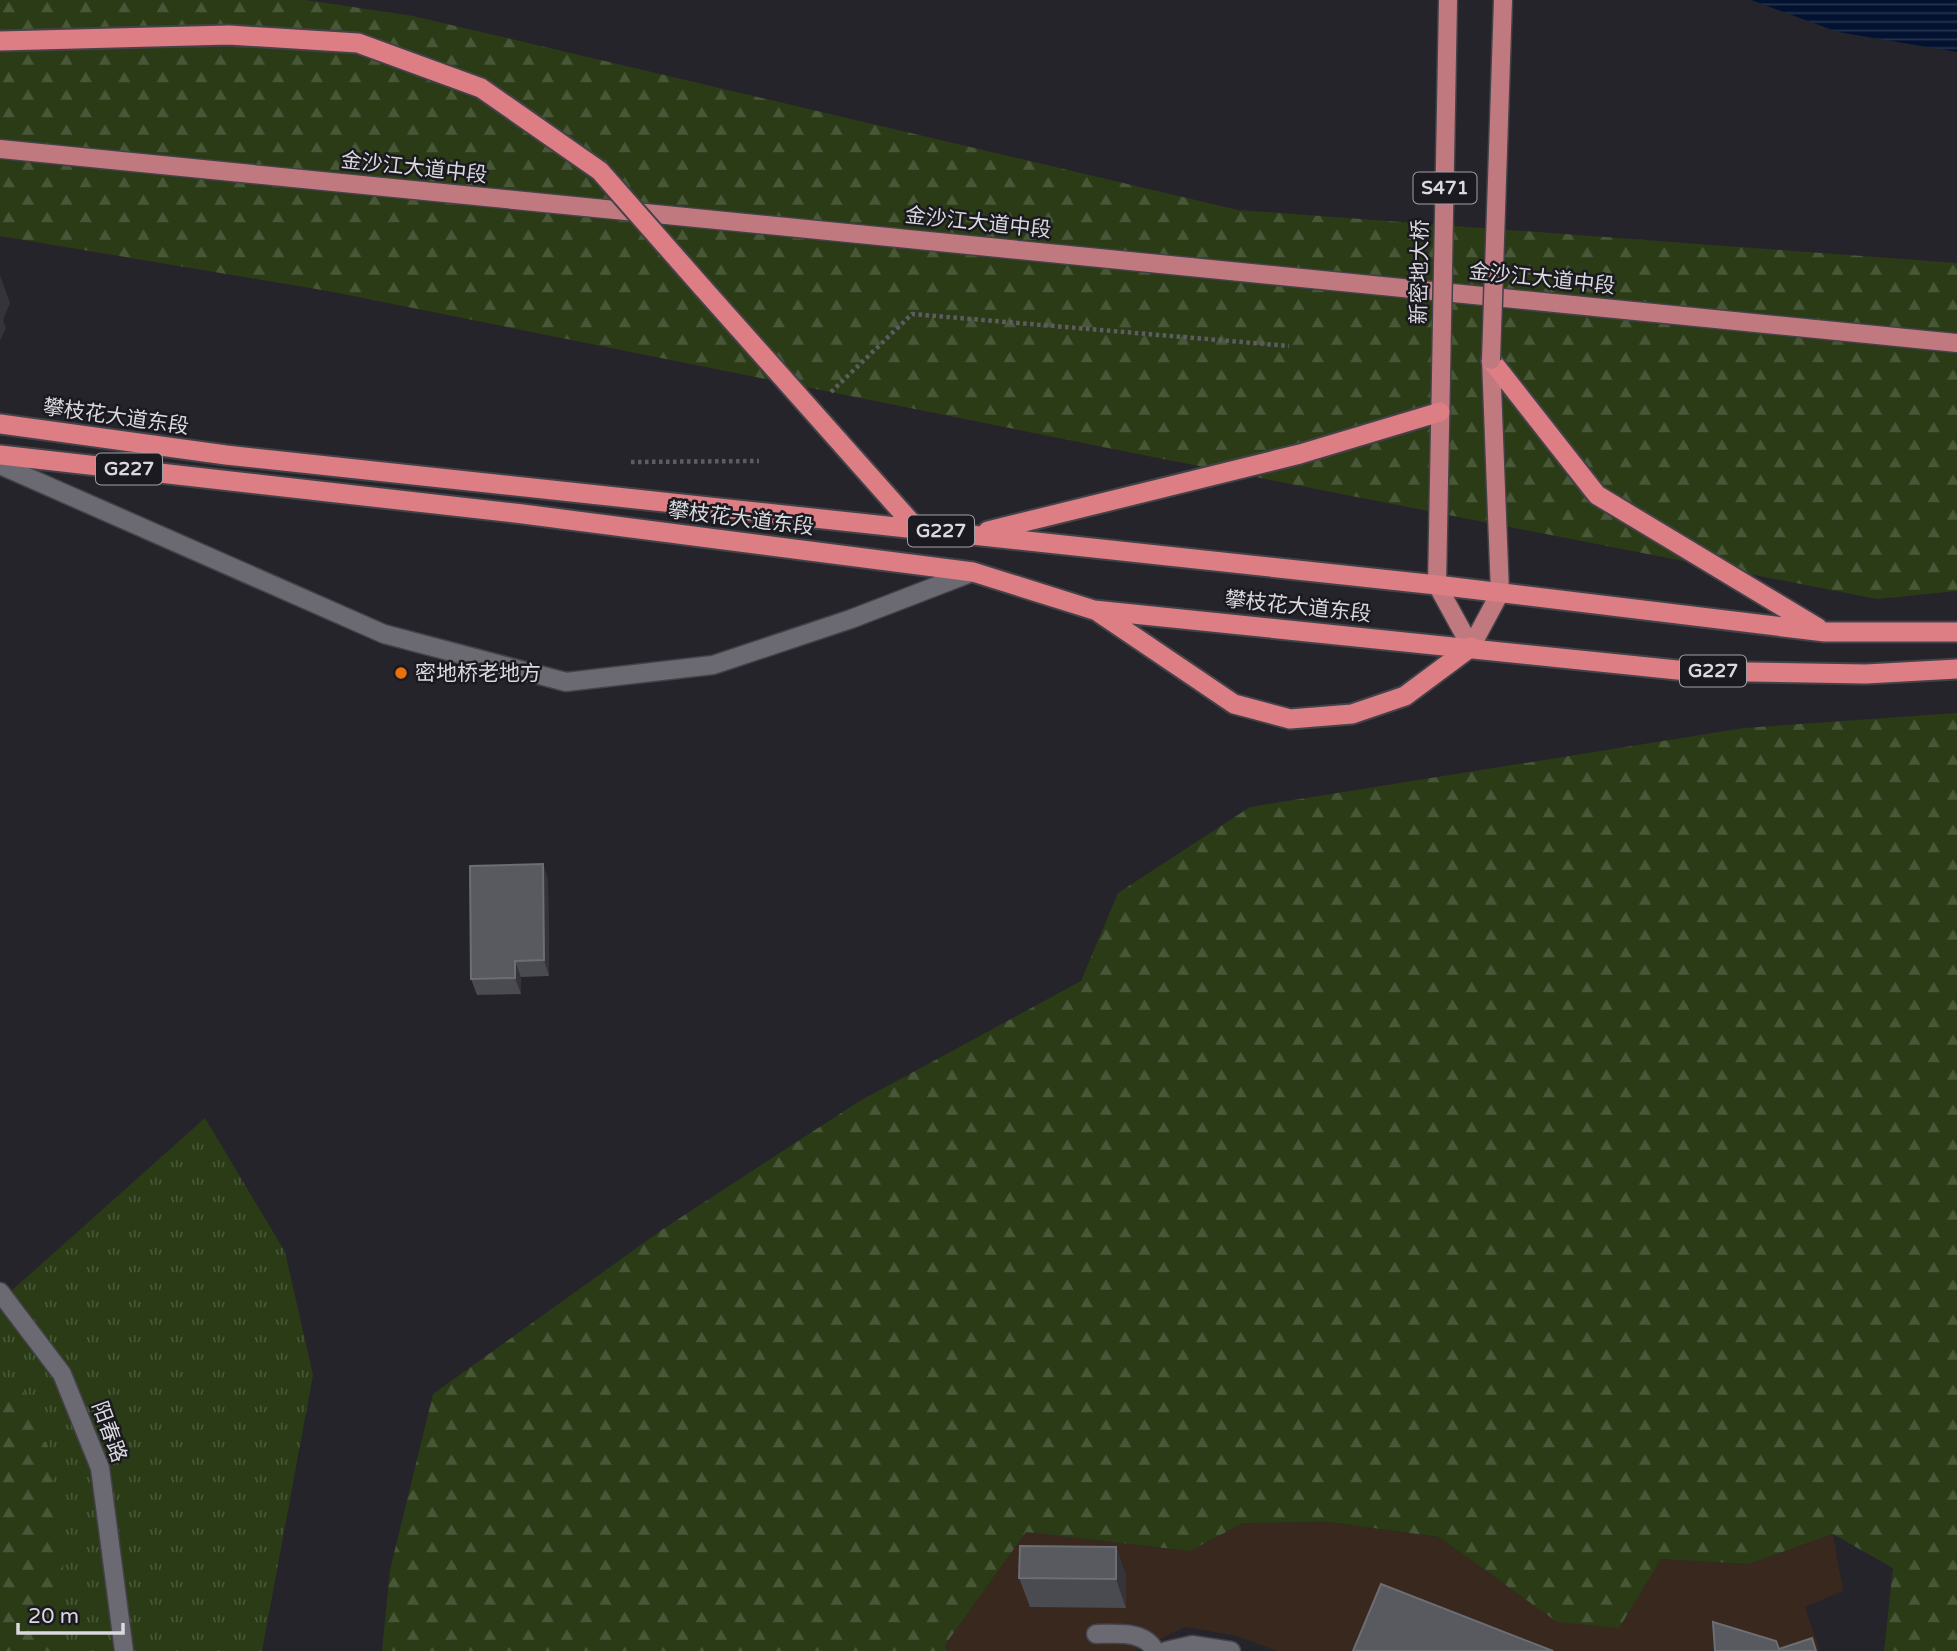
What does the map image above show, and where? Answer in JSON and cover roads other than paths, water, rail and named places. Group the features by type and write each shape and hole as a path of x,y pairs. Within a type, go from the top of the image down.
{"highway":[{"path":"0,41 229,35 358,43 481,88 600,171 917,529"},
{"path":"1491,360 1597,495 1825,632"},
{"path":"972,535 1300,454 1440,412"},
{"name":"攀枝花大道东段","path":"0,424 226,455 1500,593"},
{"name":"攀枝花大道东段","path":"0,454 477,509 973,572 1094,610 1471,647"},
{"name":"G227","path":"1500,593 1825,632 1957,632"},
{"path":"1094,610 1234,704 1290,719 1352,714 1405,696 1471,647"},
{"name":"G227","path":"1471,647 1686,671 1866,674 1957,669"}],"main road":[{"name":"新密地大桥","path":"1440,412 1448,0"},
{"name":"S471","path":"1500,593 1491,360 1503,0"},
{"name":"金沙江大道中段","path":"0,149 1954,342"},
{"name":"S471","path":"1437,585 1440,412"},
{"path":"1437,585 1471,647"},
{"path":"1471,647 1500,593"}],"street":[{"path":"0,465 384,635 566,682 713,665 851,619 973,572"},
{"name":"阳春路","path":"0,1292 62,1374 100,1468 124,1651"},
{"path":"1096,1634 1135,1635 1151,1643 1155,1651"},
{"path":"1166,1651 1192,1646 1231,1651"}],"water":[{"path":"1751,0 1957,0 1957,52 1838,32"}],"place":[{"name":"密地桥老地方","path":"401,673"}]}
